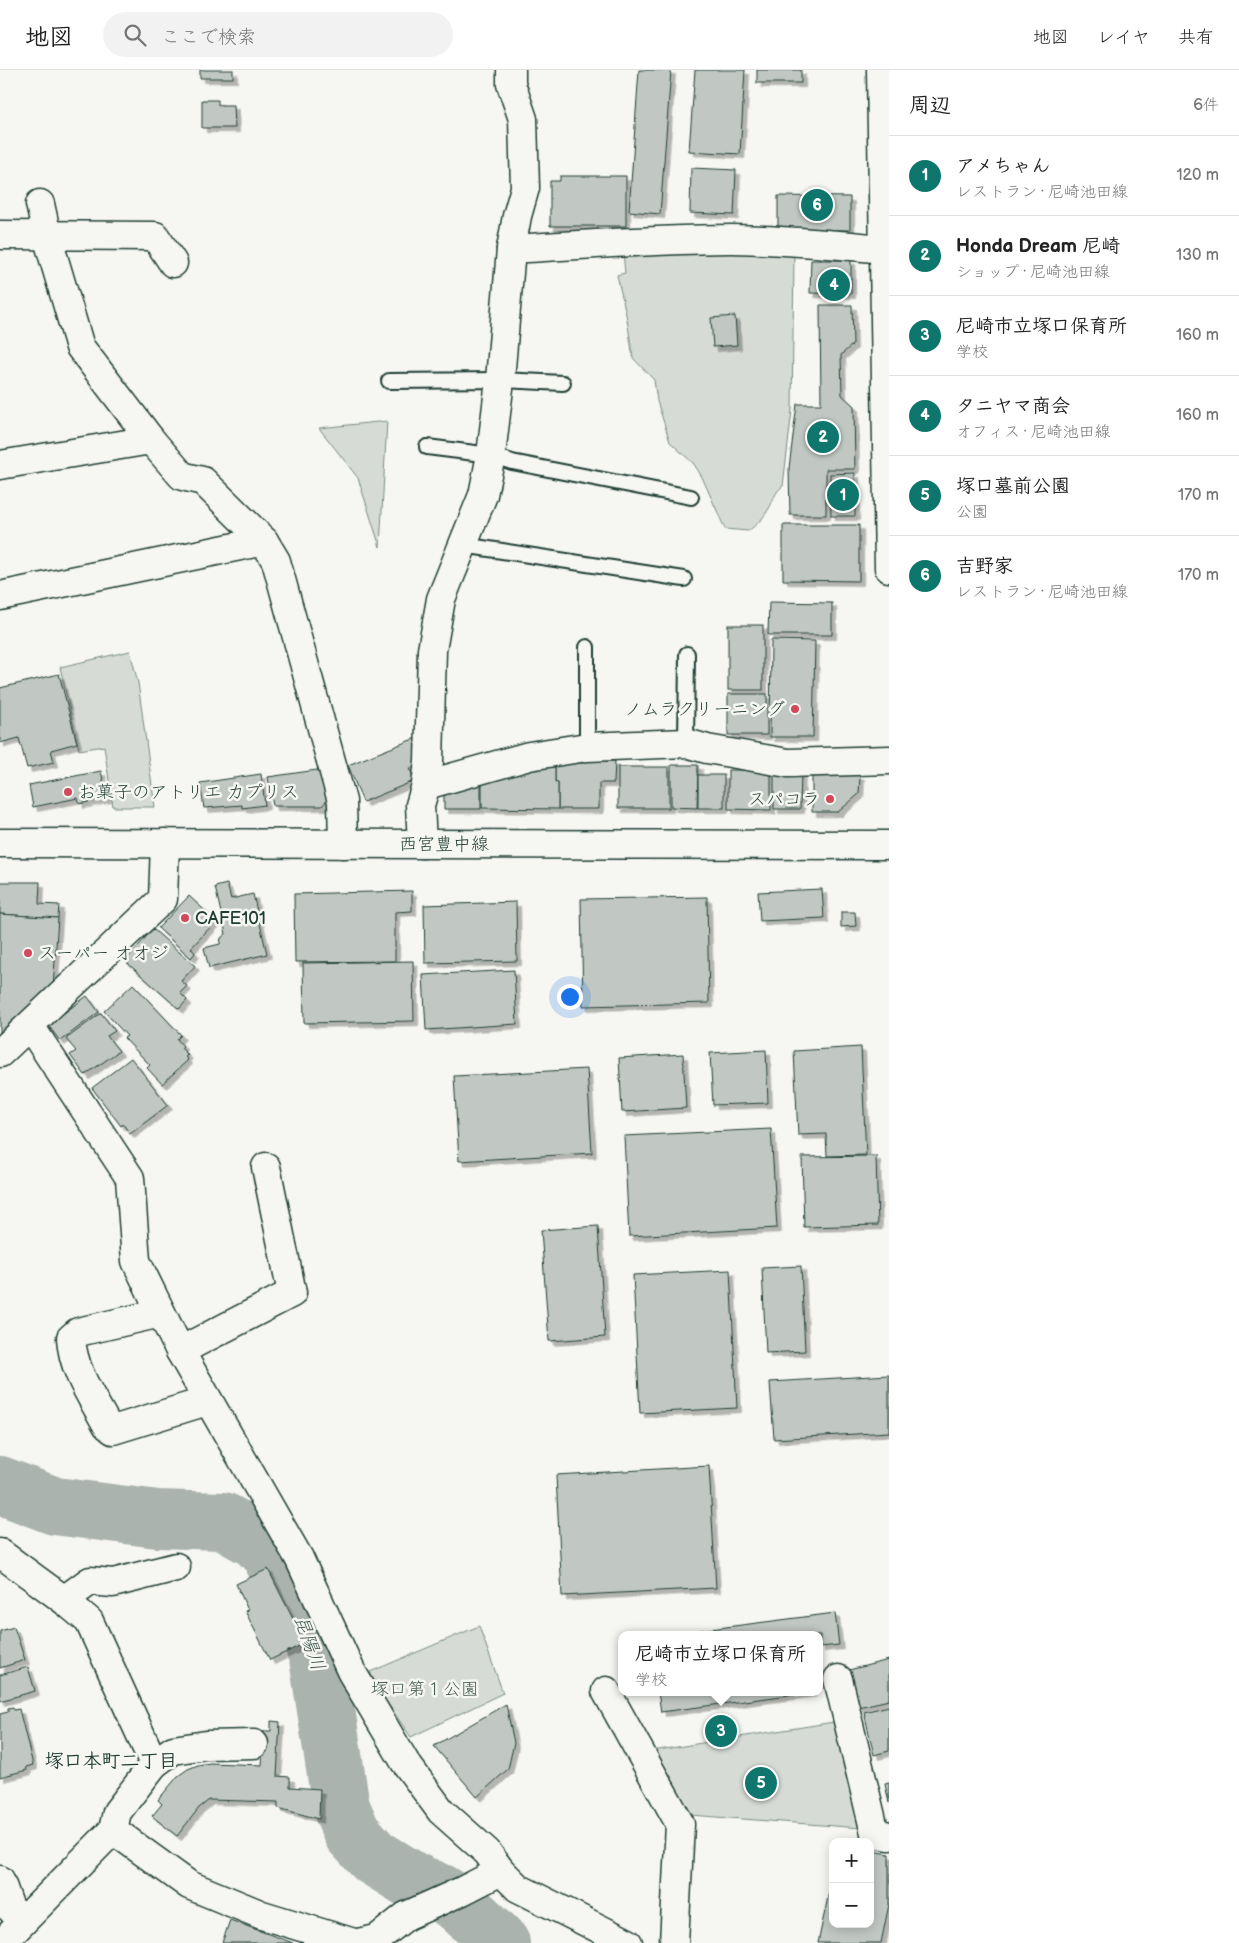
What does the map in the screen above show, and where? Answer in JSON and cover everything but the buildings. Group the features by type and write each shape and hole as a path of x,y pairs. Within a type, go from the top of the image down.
{"street":[{"path":"422,844 420,805 426,785 429,761 431,656 441,599 482,495 490,455 500,380 511,249 526,188 523,119 511,84 511,70"},
{"path":"881,70 887,250 889,568"},
{"path":"40,204 47,236 80,347 151,440 182,476 203,481 264,541 276,561 342,801 343,844"},
{"path":"0,235 155,236 173,263"},
{"path":"511,249 648,241 731,239 791,241 887,250"},
{"path":"0,465 151,440"},
{"path":"0,596 264,541"},
{"path":"426,785 528,756 587,747 686,743 707,749 788,763 889,760"},
{"name":"西宮豊中線","path":"0,843 889,845"},
{"path":"0,1053 163,899 164,843"},
{"path":"30,1026 130,1178 136,1261 160,1313 298,1558 351,1671 405,1762 441,1811 487,1852 501,1871 518,1888 628,1943"},
{"path":"180,1351 292,1293 266,1167"},
{"path":"160,1313 78,1332 71,1338 72,1354 77,1369 108,1425 113,1430 208,1401"},
{"path":"0,1553 64,1600 89,1621 154,1764"},
{"path":"64,1600 90,1581 113,1583 176,1567"},
{"path":"838,1679 875,1832 889,1836"},
{"path":"606,1691 680,1824 674,1943"},
{"path":"2,1943 113,1830 117,1812 154,1764 173,1750 206,1745 254,1744"},
{"path":"113,1830 189,1885 262,1915 369,1942 406,1916 501,1871"},
{"path":"0,1880 10,1908 23,1922"}],"lane":[{"path":"389,381 500,380 563,383"},
{"path":"427,447 490,455 512,462 691,497"},
{"path":"463,545 684,580"},
{"path":"587,647 587,747"},
{"path":"686,743 687,654"}],"green space":[{"path":"734,250 794,254 792,410 783,486 776,494 764,516 748,531 725,529 702,477 694,464 670,442 657,401 654,380 633,358 617,275 625,273 623,252"},
{"path":"387,421 380,547 358,478 319,428"},
{"path":"130,651 138,683 155,807 113,807 104,746 79,750 60,667"},
{"name":"塚口第１公園","path":"479,1626 503,1693 411,1737 379,1691 370,1672"},
{"path":"834,1722 861,1828 690,1815 652,1751"}],"waterway":[{"name":"昆陽川","path":"0,1485 55,1506 158,1519 223,1521 257,1540 270,1554 310,1635 318,1658 341,1807 352,1833 374,1857 413,1881 441,1893 460,1905 501,1943"}],"place":[{"name":"吉野家","path":"817,205"},
{"name":"タニヤマ商会","path":"834,285"},
{"name":"Honda Dream 尼崎","path":"823,437"},
{"name":"アメちゃん","path":"843,495"},
{"name":"ノムラクリーニング","path":"795,709"},
{"name":"お菓子のアトリエ カプリス","path":"68,792"},
{"name":"スパコラ","path":"830,799"},
{"name":"CAFE101","path":"185,918"},
{"name":"スーパー オオジ","path":"28,953"},
{"name":"尼崎市立塚口保育所","path":"721,1731"},
{"name":"塚口墓前公園","path":"761,1783"}],"district":[{"name":"塚口本町二丁目","path":"111,1761"}]}
